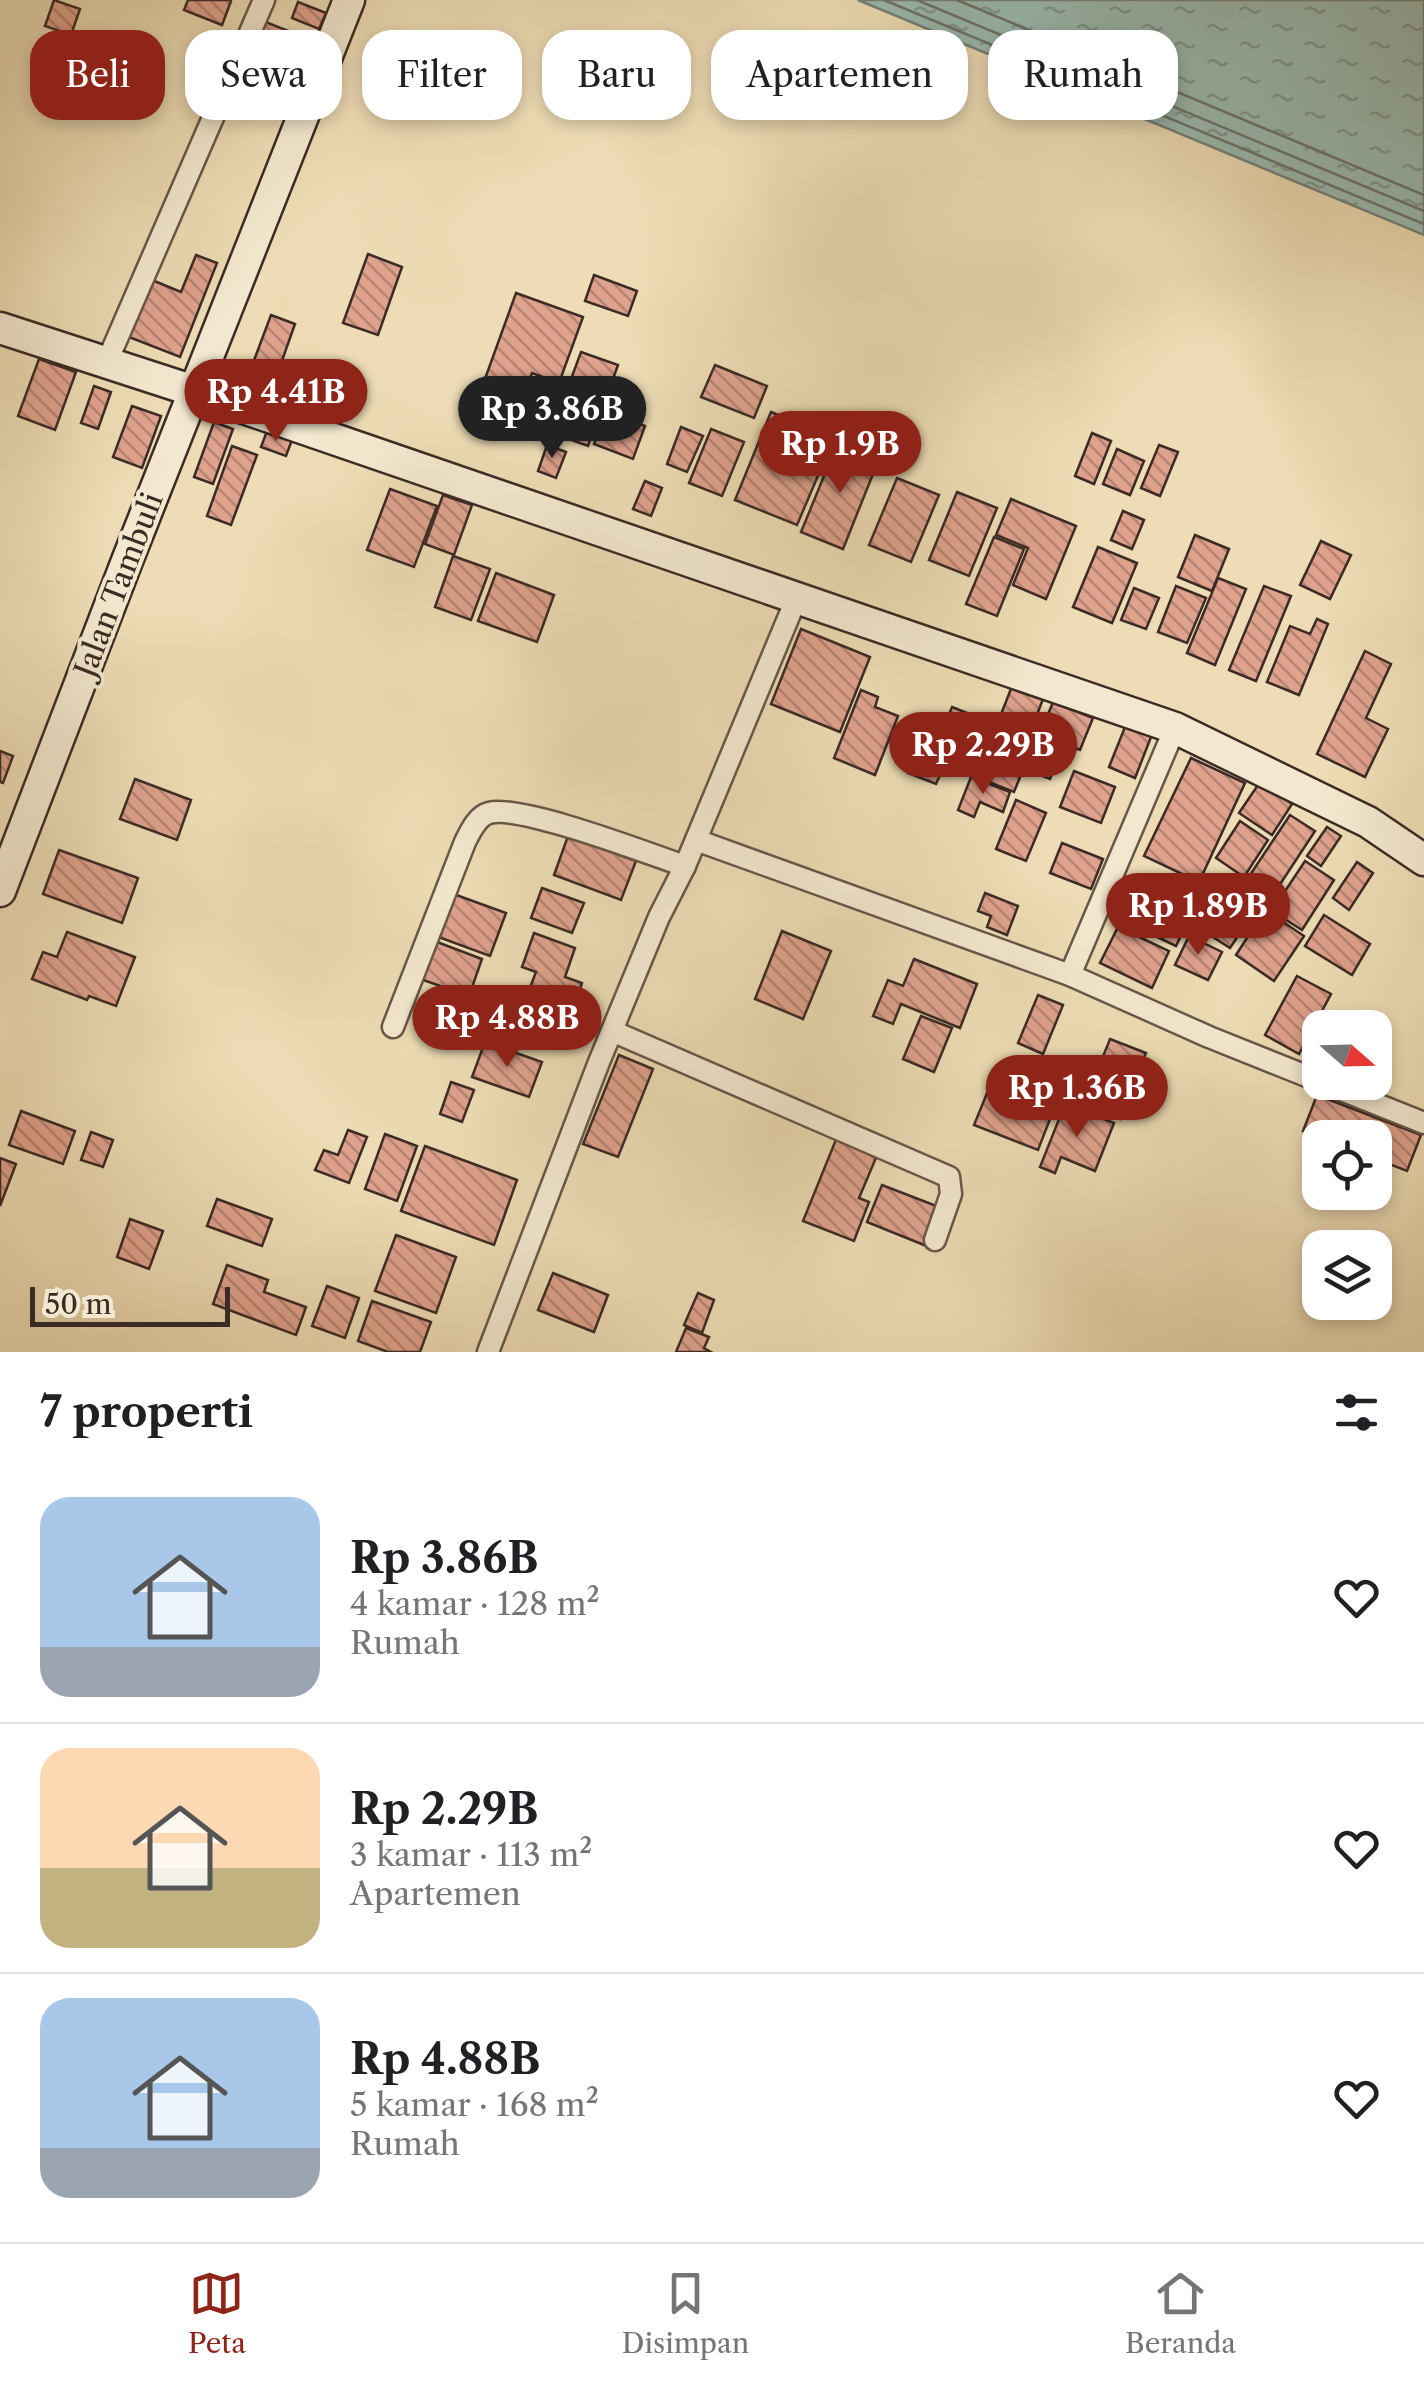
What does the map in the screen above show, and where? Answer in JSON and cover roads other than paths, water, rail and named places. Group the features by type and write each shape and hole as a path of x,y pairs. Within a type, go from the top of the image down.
{"main road":[{"name":"Jalan Tambuli","path":"0,891 349,0"},
{"path":"0,328 1175,728 1368,822 1424,860"}],"street":[{"path":"106,364 264,0"},
{"path":"488,1352 612,1032 797,597"},
{"path":"1070,974 1175,728"},
{"path":"394,1027 464,842 478,820 488,813 504,812 546,821 685,866"},
{"path":"696,840 1070,974 1225,1044 1424,1123"},
{"path":"612,1032 949,1177 952,1194 935,1240"}],"water":[{"path":"858,0 1424,0 1424,235 1147,120 1178,120 1178,30 988,30 988,54 968,46 968,30 930,30"}]}
